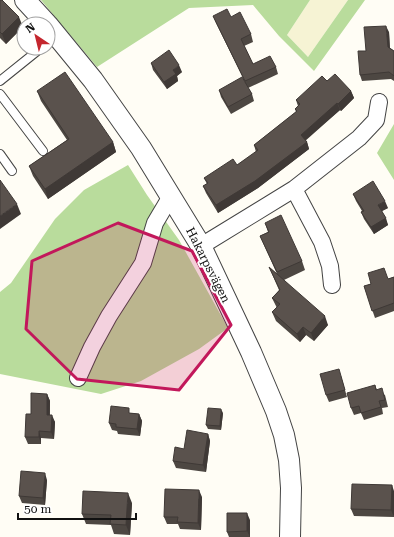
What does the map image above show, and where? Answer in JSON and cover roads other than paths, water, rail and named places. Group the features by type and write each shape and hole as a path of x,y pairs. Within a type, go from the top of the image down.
{"street":[{"name":"Hakarpsvägen","path":"25,0 38,16"},
{"name":"Hakarpsvägen","path":"56,38 94,80 120,116 171,196 201,246 251,352 276,411 284,435 289,460 291,488 290,537"},
{"path":"201,246 294,189 359,138 376,120 379,102"},
{"path":"294,189 322,242 330,266 332,286"},
{"path":"78,378 92,347 109,316 143,264 155,222 171,196"}],"lane":[{"path":"0,81 31,56"},
{"path":"0,94 43,151"},
{"path":"0,154 12,171"}]}
